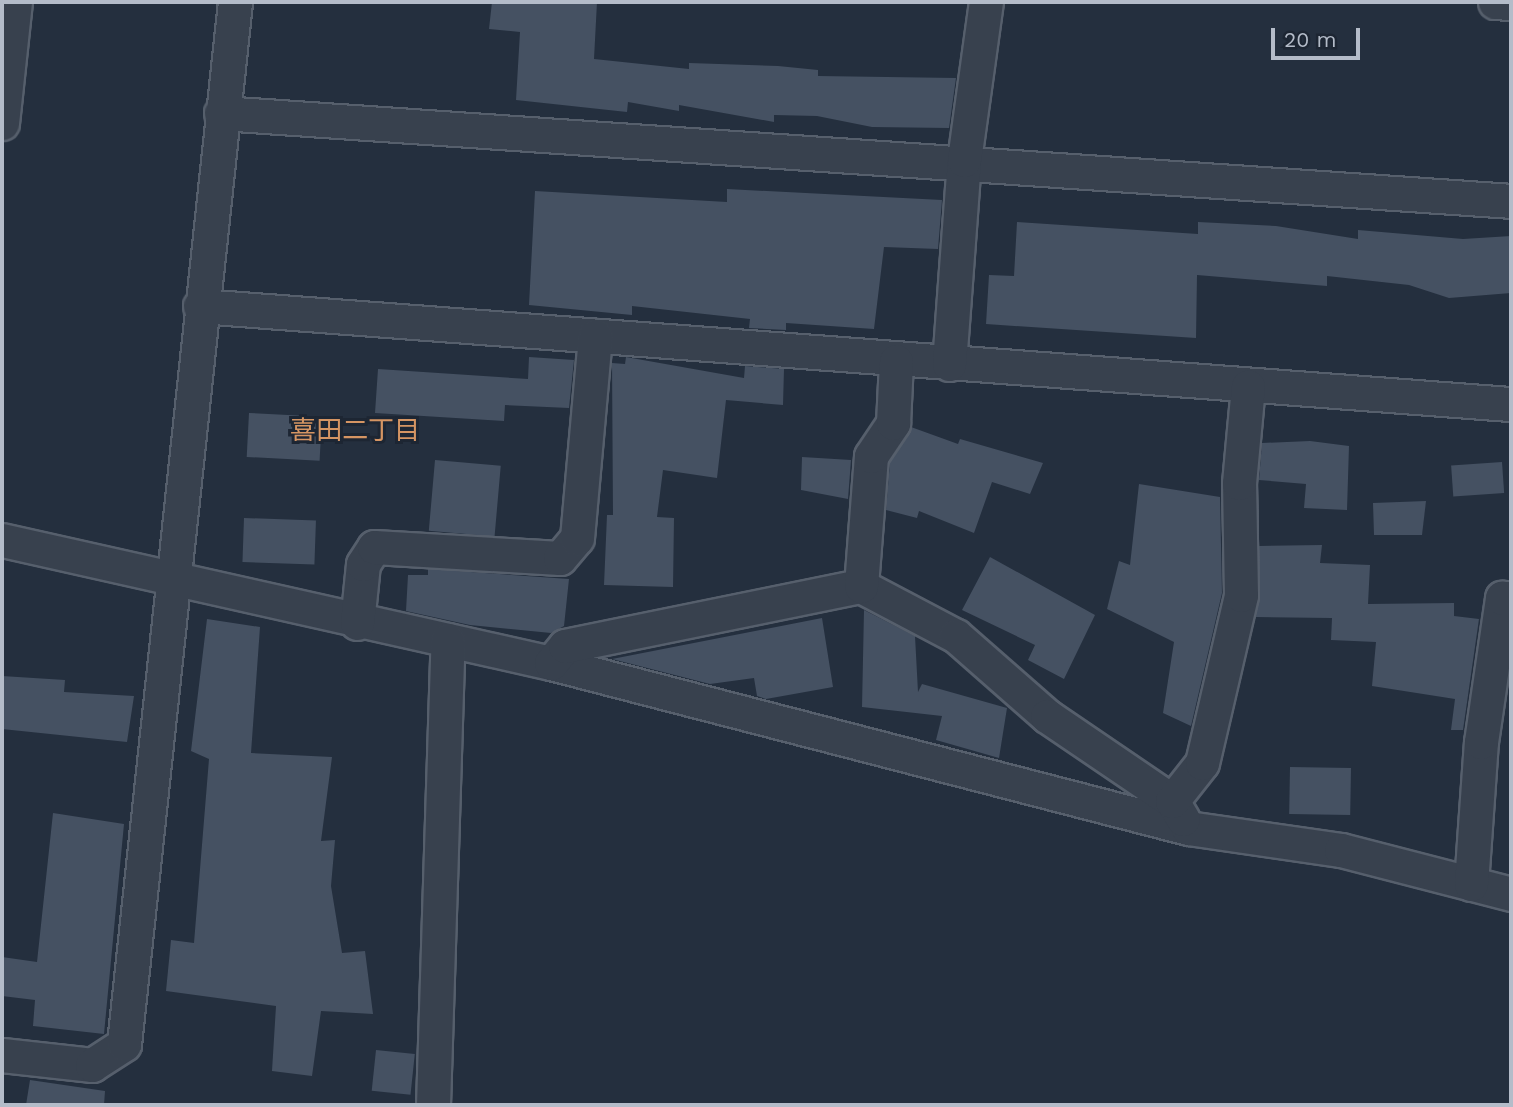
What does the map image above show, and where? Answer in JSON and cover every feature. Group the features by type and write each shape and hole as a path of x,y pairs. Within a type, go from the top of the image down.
{"street":[{"path":"2,123 15,2"},
{"path":"2,1055 93,1065 124,1044 220,113 236,2"},
{"path":"949,364 964,160 986,2"},
{"path":"1496,2 1511,3"},
{"path":"220,113 964,160 1511,201"},
{"path":"200,306 896,361 1511,404"},
{"path":"357,623 363,564 374,547 560,558 577,538 595,336"},
{"path":"862,586 871,456 893,423 896,361"},
{"path":"1180,814 1202,762 1241,595 1239,483 1248,386"},
{"path":"2,540 357,623 551,663 1341,850 1511,894"},
{"path":"551,663 565,646 862,586 956,636 1047,716 1180,814"},
{"path":"1471,884 1481,742 1503,598 1511,598"},
{"path":"433,1105 447,640"}],"building":[{"path":"492,2 597,2 594,59 689,69 689,63 778,66 818,70 818,76 956,78 949,128 872,127 817,116 774,115 774,122 679,105 679,111 628,102 627,112 516,100 520,32 489,29"},
{"path":"727,189 942,200 938,249 884,247 874,329 786,323 786,330 749,328 750,319 632,306 632,315 529,305 535,191 727,202"},
{"path":"1017,222 1198,234 1198,222 1276,226 1358,239 1358,230 1463,239 1511,236 1511,293 1449,298 1409,285 1327,276 1327,286 1197,275 1196,338 986,324 989,275 1014,276"},
{"path":"529,357 574,360 569,408 505,405 504,421 375,413 378,369 528,379"},
{"path":"626,357 744,378 745,366 784,369 783,405 726,400 717,478 663,470 657,517 674,518 673,587 604,585 607,515 613,515 612,363 625,364"},
{"path":"249,413 322,417 320,461 247,457"},
{"path":"911,427 958,444 960,439 1043,463 1030,494 992,482 974,533 919,511 917,518 886,510 890,462"},
{"path":"1310,441 1349,446 1347,510 1304,508 1306,484 1259,480 1262,443"},
{"path":"802,457 851,460 848,499 801,490"},
{"path":"435,460 501,466 495,536 429,531"},
{"path":"1502,462 1504,493 1453,496 1451,466"},
{"path":"1139,484 1220,497 1222,593 1191,726 1163,713 1174,642 1107,609 1119,561 1130,565"},
{"path":"1426,501 1422,535 1374,535 1373,503"},
{"path":"244,518 316,521 314,564 242,562"},
{"path":"1322,545 1320,563 1370,565 1368,604 1454,603 1454,616 1479,619 1463,730 1451,730 1455,699 1372,686 1376,642 1331,640 1332,618 1256,617 1259,546"},
{"path":"990,557 1095,615 1064,679 1028,660 1035,645 962,610"},
{"path":"428,569 569,579 564,626 551,633 470,625 406,611 408,575 428,575"},
{"path":"864,610 915,636 918,692 922,684 1007,708 999,758 936,740 942,716 862,707"},
{"path":"822,618 833,687 766,699 757,696 754,678 710,684 612,659"},
{"path":"207,619 260,627 251,753 332,757 321,841 335,840 331,886 342,953 365,951 373,1014 321,1011 312,1076 272,1071 276,1006 166,991 171,940 194,943 209,759 191,751"},
{"path":"2,676 65,680 64,692 134,696 127,742 2,729"},
{"path":"1290,767 1351,768 1350,815 1289,814"},
{"path":"53,813 124,824 104,1034 33,1026 35,1000 2,996 2,957 37,962"},
{"path":"376,1050 415,1054 411,1095 372,1091"},
{"path":"30,1080 105,1091 104,1105 26,1105"}],"district":[{"name":"喜田二丁目","path":"355,431"}]}
